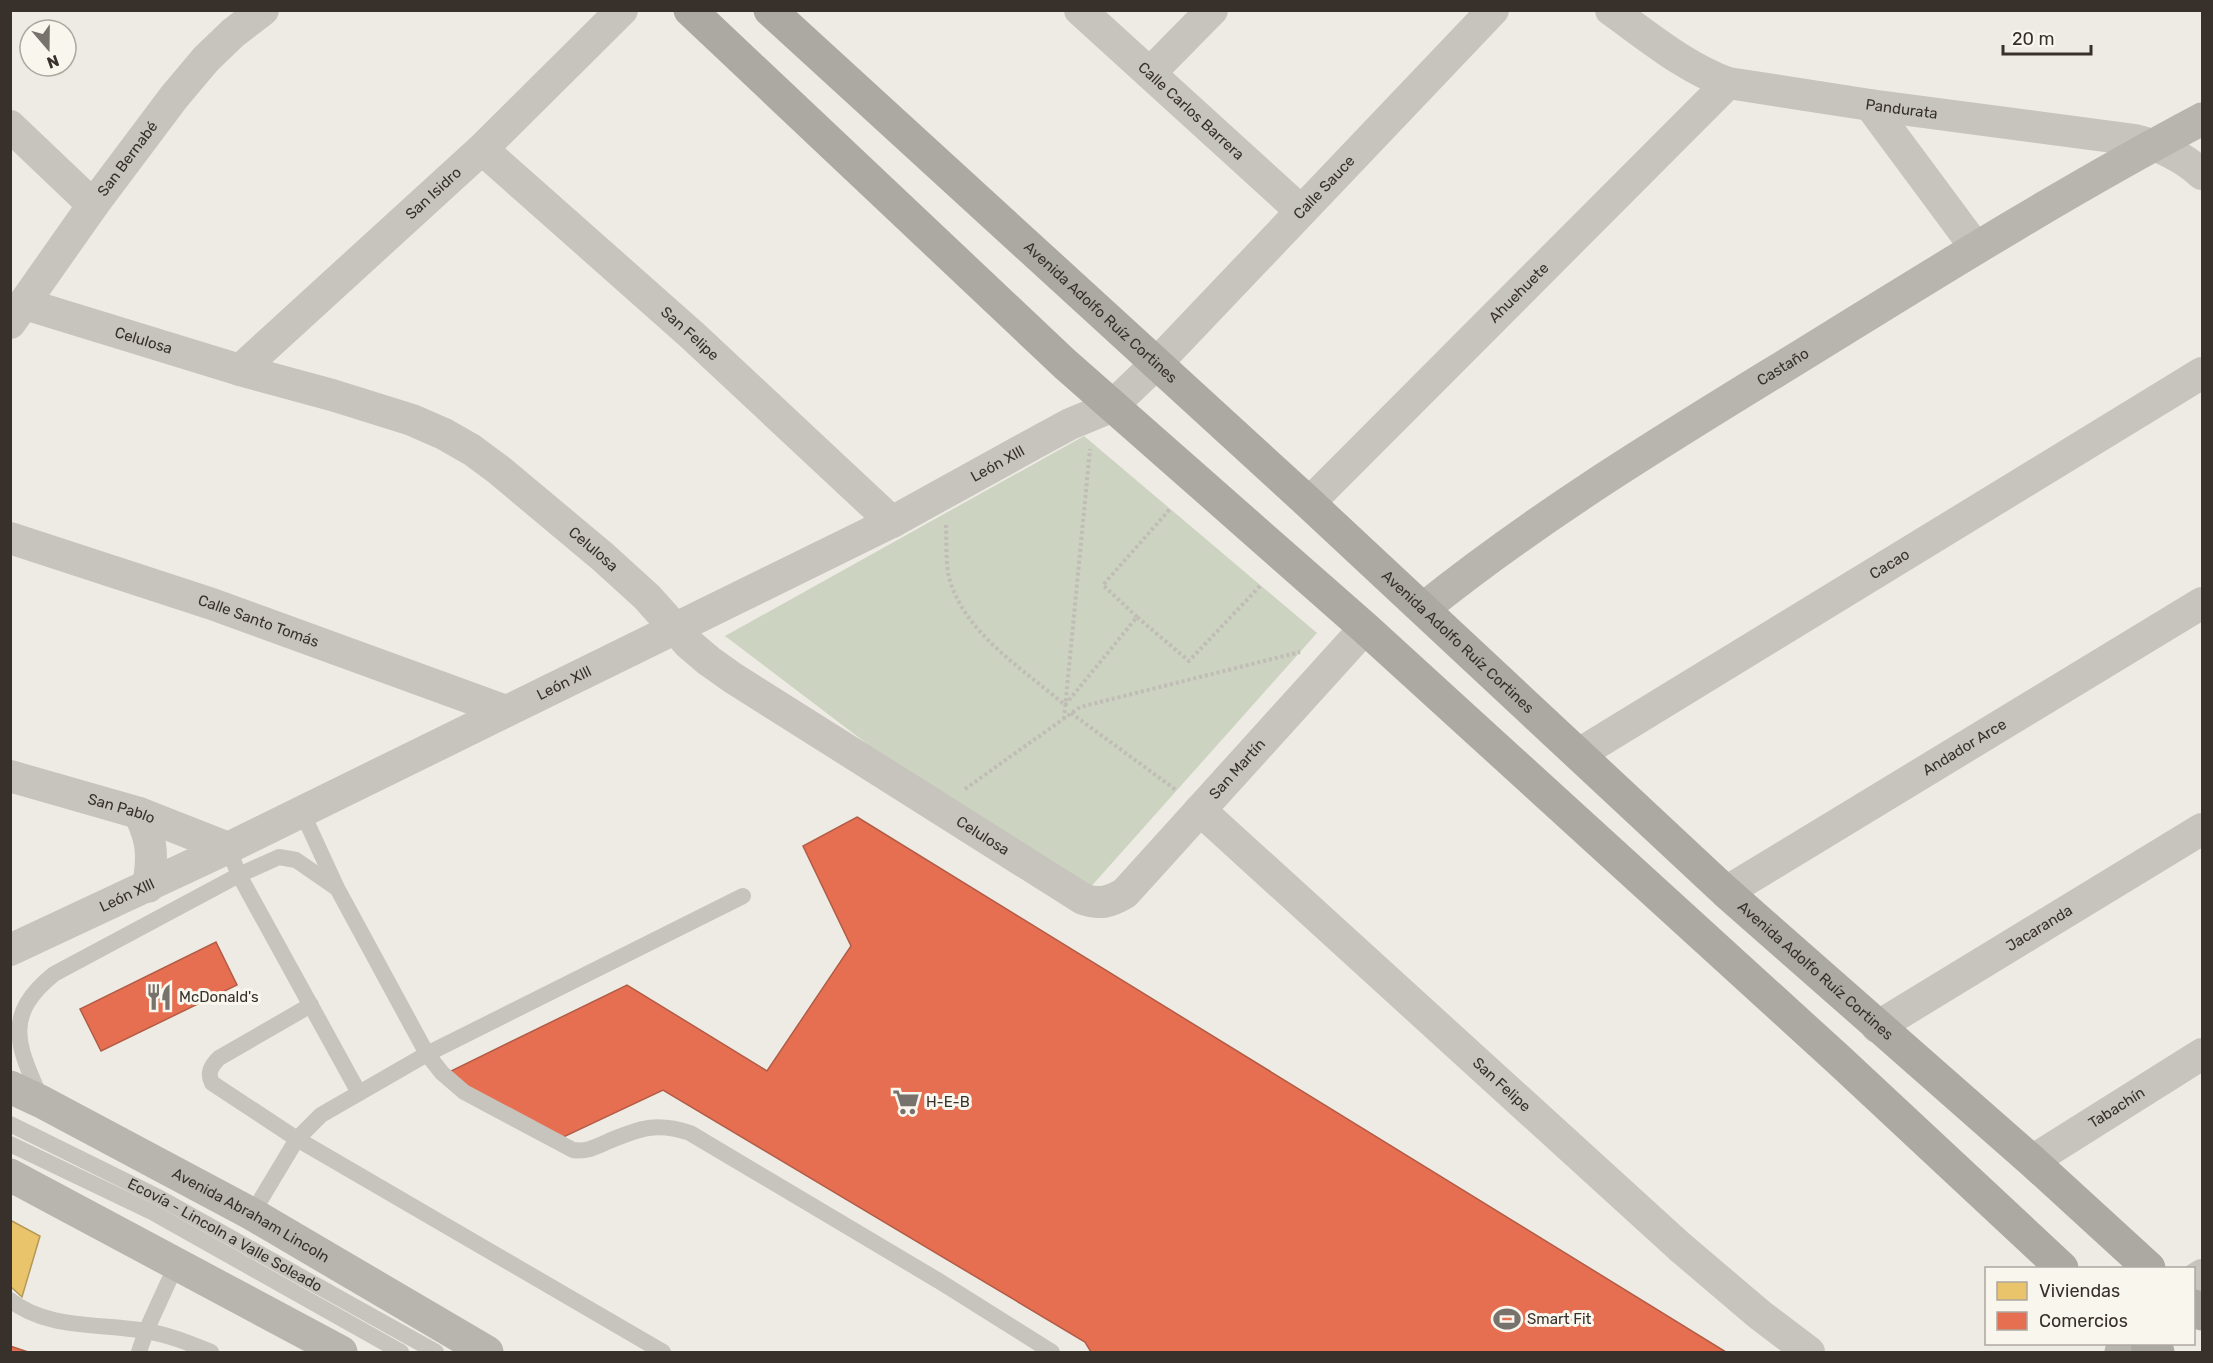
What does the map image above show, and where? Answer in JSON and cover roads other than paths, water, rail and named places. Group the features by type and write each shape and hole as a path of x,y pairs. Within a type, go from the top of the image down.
{"main road":[{"path":"690,10 1111,407 1365,628 1848,1068 2060,1267"},
{"name":"Avenida Adolfo Ruíz Cortines","path":"770,10 1309,502 1726,892 2032,1161 2147,1267"}],"street":[{"name":"San Isidro","path":"240,370 482,149 622,10"},
{"name":"Calle Carlos Barrera","path":"1080,10 1301,211"},
{"path":"1150,74 1212,10"},
{"name":"Calle Sauce","path":"1111,407 1156,364 1493,10"},
{"name":"Pandurata","path":"1611,10 1683,62 1728,83 1870,105 2135,140 2154,144 2179,156 2202,174"},
{"name":"San Bernabé","path":"18,314 93,205 174,97 206,59 233,33 261,11"},
{"name":"Ahuehuete","path":"1309,502 1728,83"},
{"path":"1870,105 1976,248"},
{"name":"Castaño","path":"1423,609 1467,573 1521,534 1703,416 1976,248 2154,144 2202,119"},
{"path":"10,126 93,205"},
{"name":"San Felipe","path":"482,149 693,336 892,522"},
{"name":"Celulosa","path":"18,314 332,395 412,420 444,434 472,450 603,557 647,597 702,656 733,678 1083,899 1106,903"},
{"name":"Cacao","path":"1579,754 2202,374"},
{"name":"León Xlll","path":"10,950 148,887 234,862 302,812 892,522 1070,424 1111,407"},
{"name":"Calle Santo Tomás","path":"10,538 212,604 506,711"},
{"name":"Andador Arce","path":"1726,892 2202,603"},
{"name":"San Martín","path":"1106,903 1125,893 1365,628"},
{"name":"San Pablo","path":"10,776 139,813 234,862"},
{"name":"San Felipe","path":"1200,810 1680,1247 1809,1353"},
{"path":"139,813 148,831 152,847 148,887"},
{"name":"Jacaranda","path":"1877,1027 2202,829"},
{"name":"Tabachín","path":"2032,1161 2202,1054"},
{"name":"Avenida Abraham Lincoln","path":"10,1087 252,1214 487,1353"},
{"path":"10,1175 341,1353"}],"lane":[{"path":"302,812 337,888 427,1054 442,1073 464,1092 573,1150 590,1150 642,1129 662,1126 690,1133 939,1281 1052,1353"},
{"path":"42,1102 23,1057 18,1035 21,1015 29,998 54,974 234,862 287,857 296,860 337,888"},
{"path":"234,862 359,1093"},
{"path":"252,1214 297,1139 321,1115 427,1054 743,896"},
{"path":"311,1005 219,1058 210,1070 209,1077 217,1088 297,1139 663,1353"},
{"name":"Ecovía - Lincoln a Valle Soleado","path":"10,1124 160,1198 436,1353"},
{"path":"10,1144 152,1212 401,1353"},
{"path":"139,1353 146,1331 177,1263"},
{"path":"10,1300 43,1317 69,1323 146,1331 211,1353"}],"place":[{"name":"McDonald's","path":"159,997"},
{"name":"H-E-B","path":"906,1102"},
{"name":"Smart Fit","path":"1507,1319"}]}
